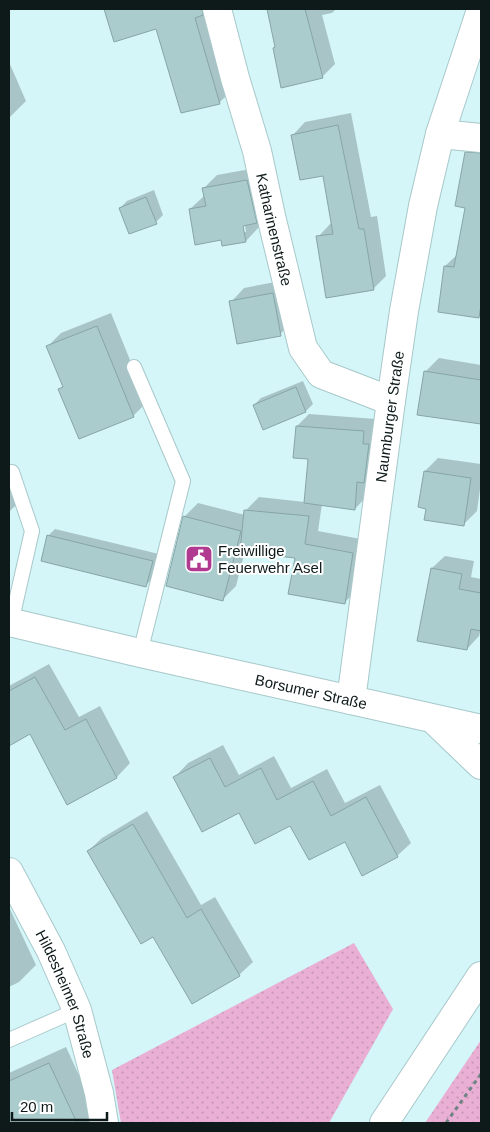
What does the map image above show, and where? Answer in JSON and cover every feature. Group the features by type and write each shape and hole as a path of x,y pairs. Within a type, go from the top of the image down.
{"street":[{"name":"Katharinenstraße","path":"217,9 257,151 303,348 321,374 391,401"},
{"name":"Naumburger Straße","path":"351,700 404,311 423,206 440,134 481,10"},
{"path":"440,134 481,138"},
{"name":"Borsumer Straße","path":"10,623 481,729"},
{"path":"433,719 481,766"},
{"name":"Hildesheimer Straße","path":"9,872 51,951 77,1010 99,1093 104,1123"},
{"path":"384,1123 481,976"}],"lane":[{"path":"134,367 183,481 140,653"},
{"name":"Borsumer Straße","path":"10,623 32,531 12,472"},
{"path":"9,1040 77,1010"}],"path":[{"path":"446,1123 481,1074"}],"shaded area":[{"path":"354,943 393,1009 329,1123 121,1123 112,1070"},
{"path":"481,1040 481,1123 425,1123"}],"building":[{"path":"104,9 202,9 203,15 195,18 220,104 181,113 156,29 114,42"},
{"path":"267,9 305,9 323,78 281,88"},
{"path":"338,125 359,229 364,229 374,290 326,298 316,236 333,234 323,176 300,180 291,135"},
{"path":"465,152 481,153 481,305 479,318 438,312 444,266 454,267 465,208 455,206"},
{"path":"247,180 257,223 243,226 246,242 222,246 221,240 195,245 189,209 206,206 202,188"},
{"path":"146,197 157,224 129,234 119,208"},
{"path":"273,293 281,336 237,344 229,301"},
{"path":"97,326 134,417 79,439 58,389 63,387 46,346"},
{"path":"424,371 481,380 481,424 417,415"},
{"path":"296,387 306,412 263,430 253,405"},
{"path":"296,426 364,431 363,444 369,444 364,483 357,482 355,510 304,503 308,459 293,458"},
{"path":"424,471 471,478 464,526 424,520 426,509 418,507"},
{"path":"244,510 309,516 305,544 353,553 345,604 288,594 295,558 240,552"},
{"path":"183,516 241,531 223,601 166,586"},
{"path":"47,535 153,561 146,587 41,561"},
{"path":"431,568 462,574 459,589 481,593 481,631 471,629 467,650 417,641"},
{"path":"35,677 65,730 86,719 117,778 67,805 30,734 9,746 9,691"},
{"path":"210,758 225,787 261,768 277,800 313,781 331,816 366,797 398,857 362,876 345,842 309,860 290,826 255,844 239,813 202,832 173,777"},
{"path":"133,824 187,918 201,909 240,976 192,1004 153,937 141,944 87,851"},
{"path":"49,1063 77,1123 9,1123 9,1081"}],"place":[{"name":"Freiwillige Feuerwehr Asel","path":"199,559"}]}
